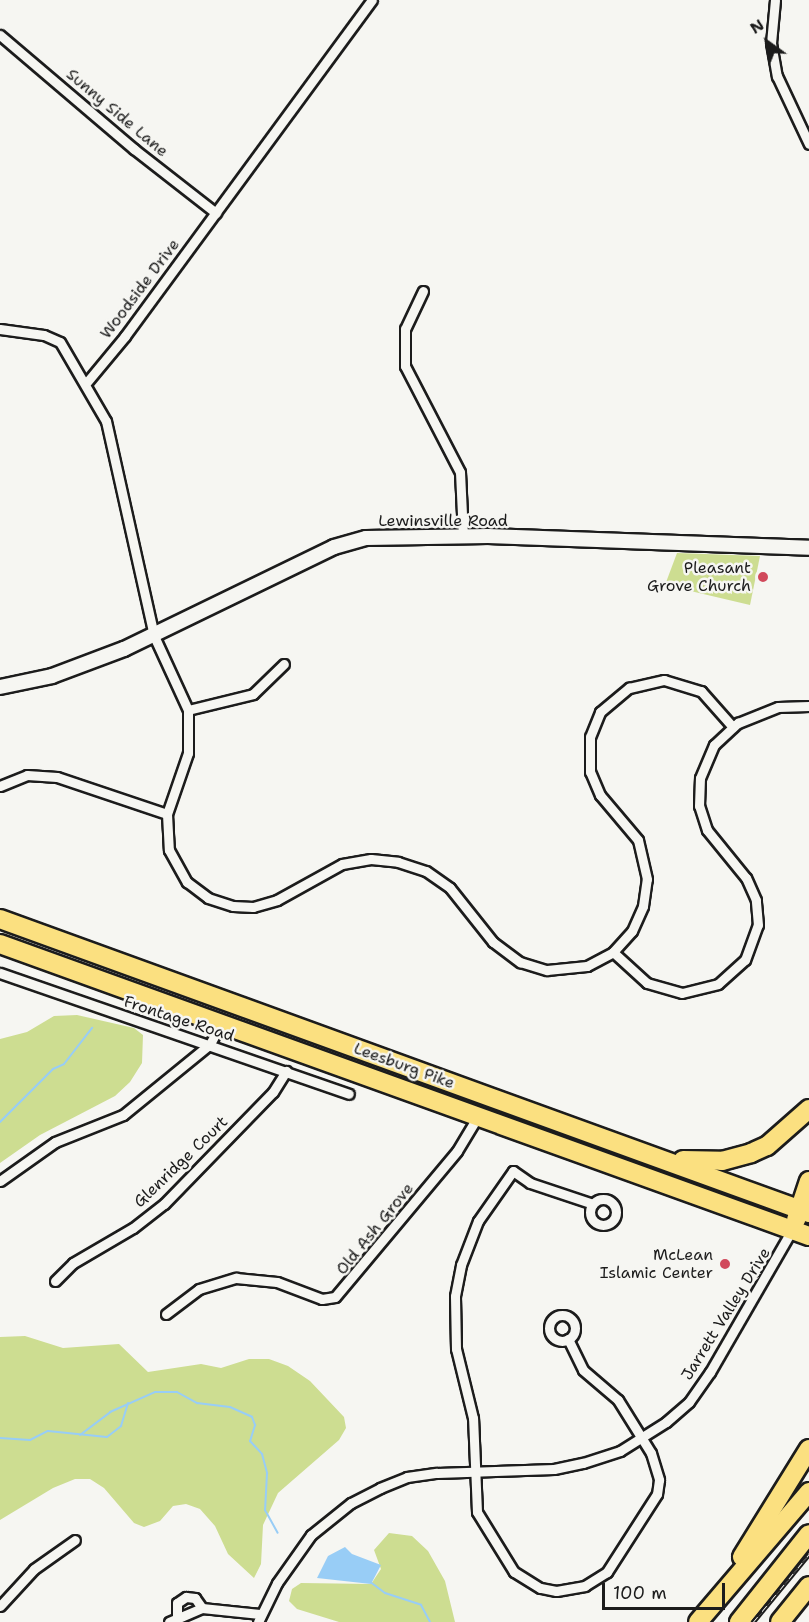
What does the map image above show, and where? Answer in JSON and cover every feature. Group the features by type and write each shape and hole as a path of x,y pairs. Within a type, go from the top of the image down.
{"highway":[{"name":"Leesburg Pike","path":"0,919 805,1211"},
{"name":"Leesburg Pike","path":"0,944 801,1233"},
{"path":"632,1148 680,1160 731,1160 767,1146 809,1109"},
{"path":"801,1233 809,1181"},
{"path":"726,1588 809,1449"},
{"path":"698,1622 809,1492"},
{"path":"739,1622 809,1534"},
{"path":"780,1622 809,1586"}],"main road":[{"name":"Lewinsville Road","path":"0,687 74,669 154,636 350,541 395,536 463,536 809,548"}],"street":[{"name":"Woodside Drive","path":"87,382 216,213 372,0"},
{"path":"776,0 771,43 775,68 809,144"},
{"name":"Sunny Side Lane","path":"0,34 134,149 216,213"},
{"path":"423,291 405,329 405,366 460,472 463,536"},
{"path":"0,329 54,338 87,382 113,442 154,636 188,710 188,753 167,814 167,844 179,873 196,891 221,904 244,907 265,904 342,864 384,860 412,866 438,879 461,900 498,947 520,962 561,970 587,966 613,952 632,931 646,894 646,866 631,829 594,784 588,759 593,726 618,694 640,683 664,680 701,691 733,727"},
{"path":"188,710 253,694 284,664"},
{"path":"613,952 647,983 682,993 706,989 724,981 738,969 752,948 758,925 752,889 714,842 699,806 700,778 705,761 733,727 764,711 809,705"},
{"path":"0,786 27,775 57,777 167,814"},
{"name":"Frontage Road","path":"0,973 349,1094"},
{"path":"0,1181 55,1142 123,1115 210,1044 221,1023"},
{"name":"Glenridge Court","path":"55,1281 72,1263 133,1228 164,1204 273,1092 286,1071"},
{"name":"Old Ash Grove","path":"166,1314 199,1289 236,1278 277,1282 322,1299 335,1297 457,1151 478,1116"},
{"path":"567,1339 583,1370 610,1390 642,1438 658,1468 657,1494 607,1572 573,1589 540,1588 520,1578 507,1564 477,1512 472,1418 453,1326 461,1265 478,1221 513,1172 530,1183 593,1204"},
{"name":"Jarrett Valley Drive","path":"259,1618 296,1554 328,1520 351,1503 407,1478 474,1472 554,1469 620,1451 642,1438 689,1402 801,1233"},
{"path":"0,1606 34,1569 75,1540"},
{"path":"173,1619 177,1603 186,1597 195,1598 202,1608"},
{"path":"173,1619 202,1608 259,1618"}],"green space":[{"path":"677,553 760,556 750,605 665,585"},
{"path":"77,1015 134,1028 143,1035 142,1063 130,1082 115,1096 40,1135 0,1163 0,1039 27,1032 54,1016"},
{"path":"25,1336 63,1348 119,1344 148,1372 201,1364 221,1368 249,1359 269,1359 288,1366 310,1381 344,1417 346,1428 339,1440 278,1493 263,1525 261,1564 254,1578 228,1554 215,1526 200,1509 186,1504 173,1506 160,1521 144,1527 134,1523 104,1488 90,1479 75,1479 53,1488 0,1520 0,1337"},
{"path":"389,1533 412,1536 428,1551 445,1581 455,1622 339,1622 297,1609 289,1601 292,1589 301,1583 371,1584 381,1569 374,1550"}],"water":[{"path":"345,1547 352,1554 381,1565 371,1584 317,1578 328,1556"}],"waterway":[{"path":"0,1122 53,1069 64,1064 92,1028"},
{"path":"80,1435 110,1412 155,1392 177,1392 197,1403 230,1407 252,1417 255,1425 250,1441 262,1454 267,1473 265,1510 278,1533"},
{"path":"0,1438 30,1440 48,1431 107,1437 121,1426 128,1403"},
{"path":"369,1581 385,1593 421,1605 430,1622"}],"railway":[{"path":"753,1622 809,1554"}],"place":[{"name":"Pleasant Grove Church","path":"763,577"},
{"name":"McLean Islamic Center","path":"725,1264"}]}
